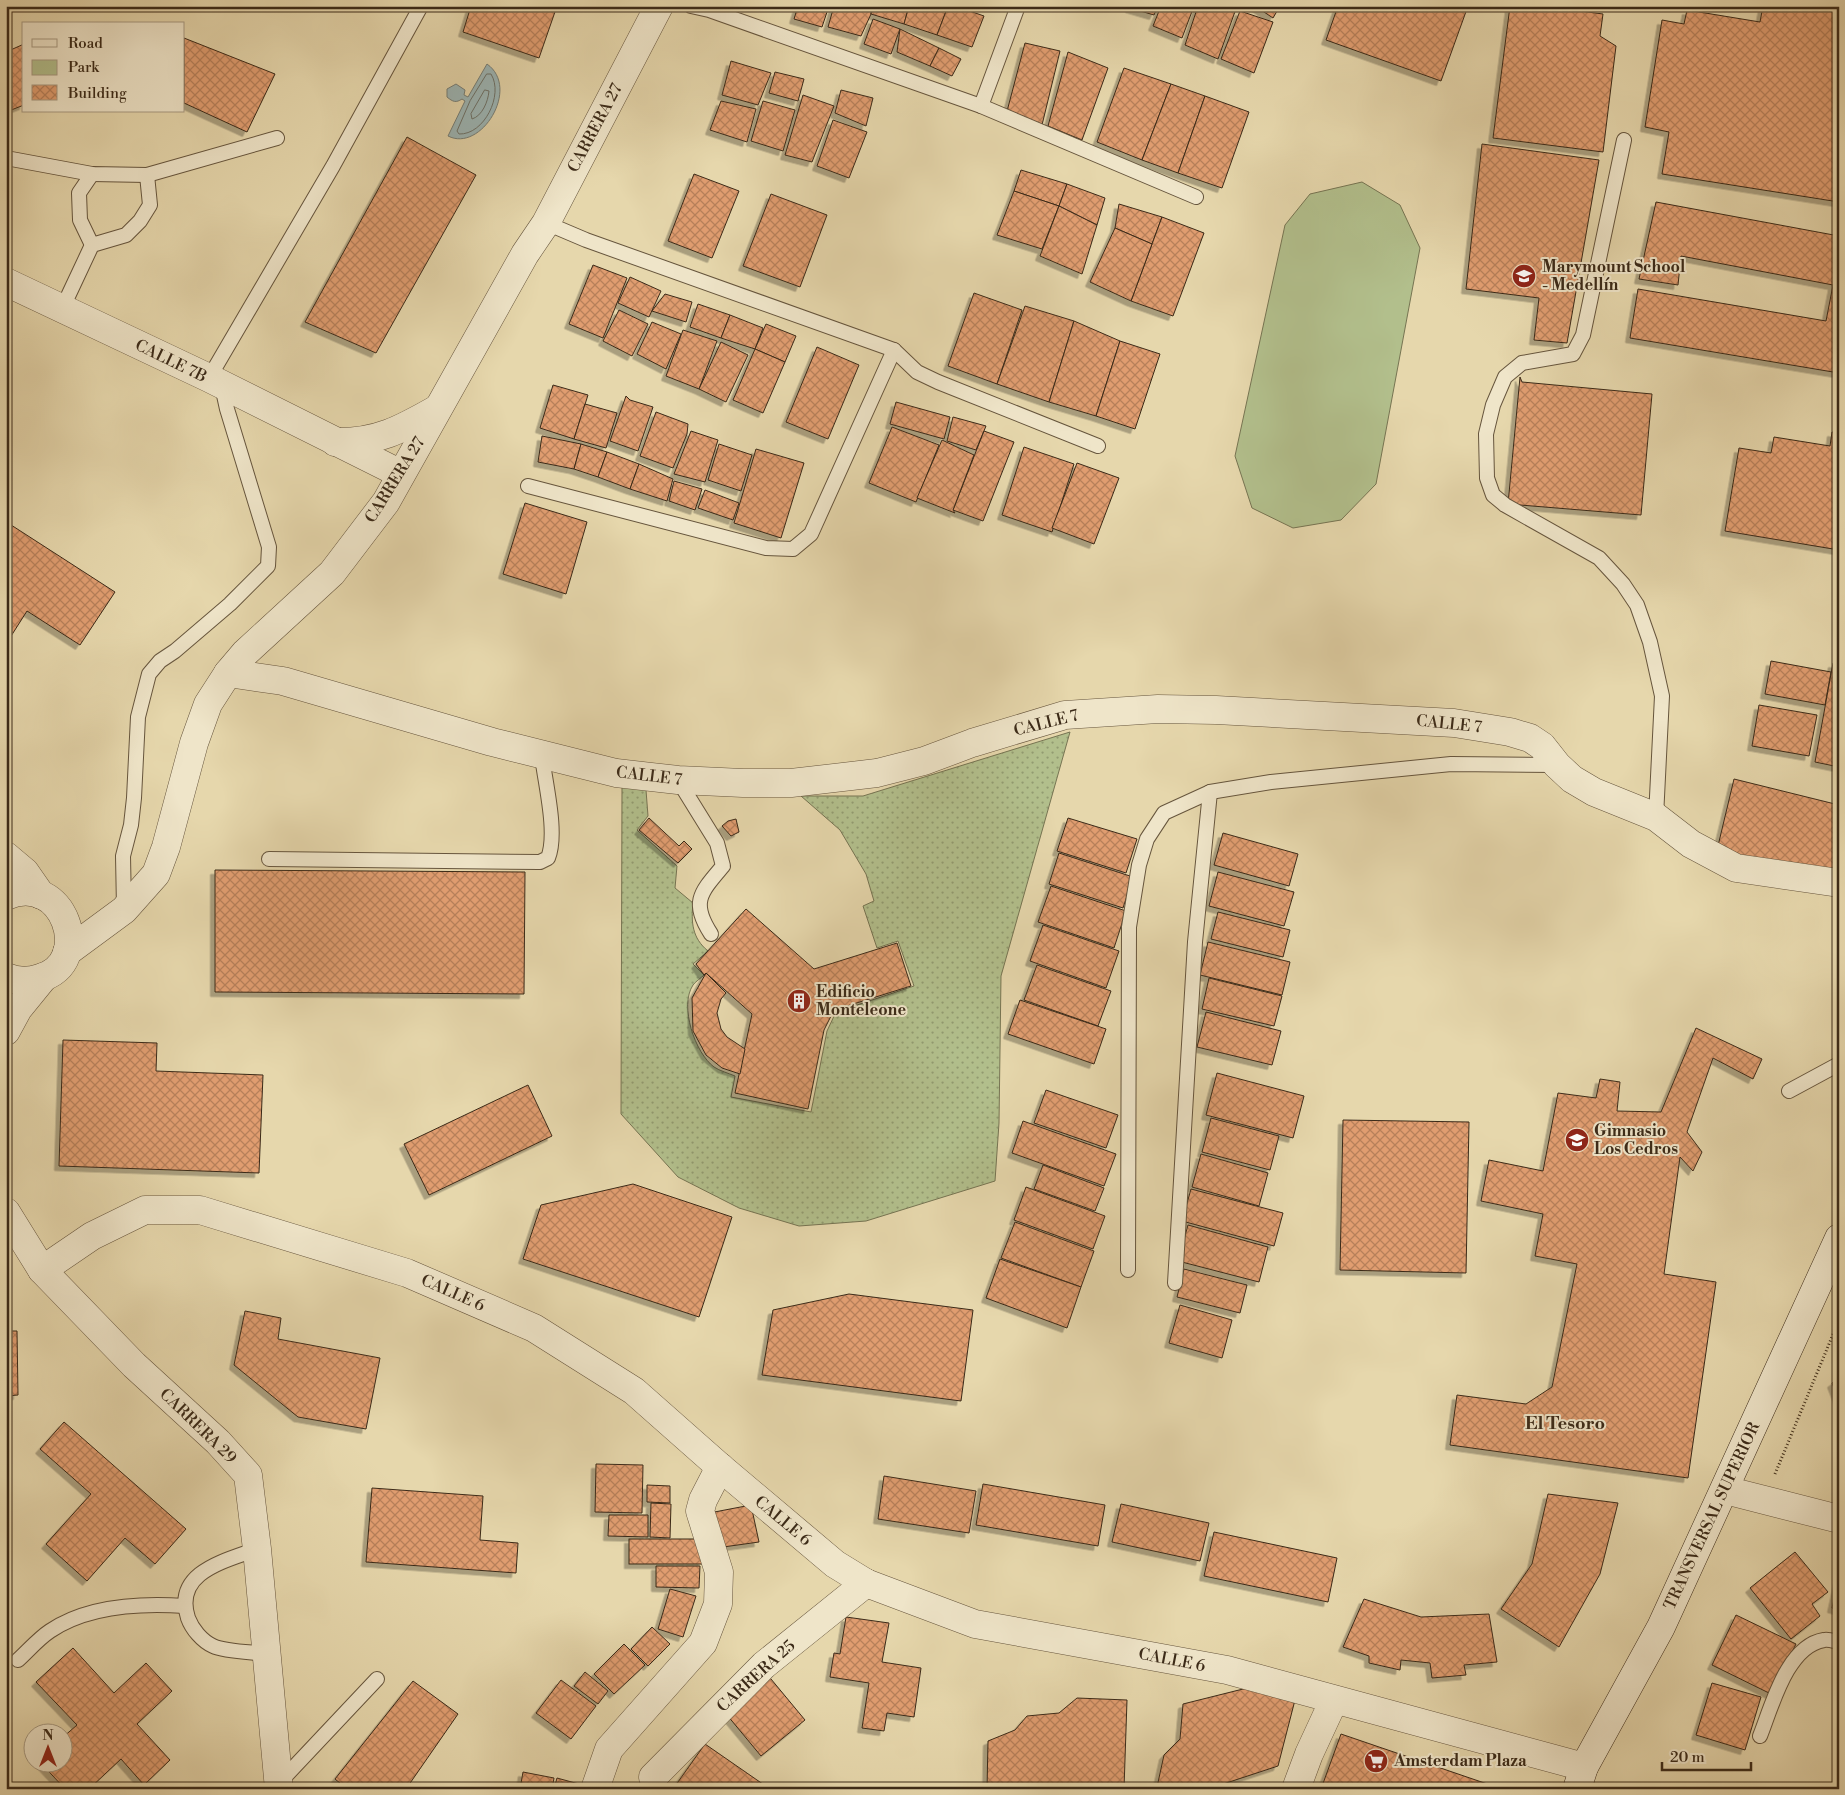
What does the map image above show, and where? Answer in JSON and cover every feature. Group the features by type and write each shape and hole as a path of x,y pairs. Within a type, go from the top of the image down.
{"street":[{"name":"CARRERA 27","path":"44,977 61,962 67,952 115,916 156,874 166,847 194,743 208,704 237,663 332,574 386,502 525,254 546,223 659,6"},
{"name":"CALLE 7B","path":"6,282 216,382 401,474"},
{"name":"CALLE 7B","path":"335,442 360,442 404,428 438,408"},
{"name":"CALLE 7","path":"237,663 283,681 542,756 616,773 678,780 791,783 877,773 924,761 972,743 1065,715 1158,709 1225,710 1454,723 1510,732 1530,738 1542,746 1557,765 1572,779 1594,792 1656,817 1691,844 1736,868 1839,884"},
{"path":"6,856 25,872 41,895"},
{"path":"6,896 27,892 41,895 52,902 61,911 67,922 70,937 67,952"},
{"path":"67,922 115,916"},
{"path":"6,978 14,981 29,981 44,977"},
{"path":"6,1031 18,1009 44,977"},
{"name":"CALLE 6","path":"42,1270 92,1236 145,1210 200,1210 407,1273 534,1328 634,1391 720,1467 835,1564 866,1583 975,1624 1227,1670 1334,1700 1581,1778"},
{"name":"CARRERA 29","path":"6,1212 42,1270 134,1365 218,1442 248,1475 258,1549 278,1787"},
{"name":"TRANSVERSAL SUPERIOR","path":"1581,1778 1661,1628 1839,1238"},
{"path":"595,1789 609,1749 703,1643 718,1604 719,1572 700,1511 703,1500 720,1467"},
{"path":"1725,1490 1839,1519"},
{"name":"CARRERA 25","path":"653,1777 764,1665 866,1583"},
{"path":"1296,1789 1309,1754 1334,1700"}],"lane":[{"path":"115,916 123,856 131,825 138,717 149,674 160,661 175,651 230,604 268,566 269,547 227,410 216,382 421,6"},
{"path":"691,6 709,10 981,106 1196,197"},
{"path":"981,106 1018,6"},
{"path":"6,158 92,174 147,175 277,138"},
{"path":"1624,140 1583,335 1573,354 1522,363 1505,377 1493,404 1486,434 1487,478 1493,495 1505,506 1599,558 1623,584 1637,606 1650,642 1662,696 1656,817"},
{"path":"92,174 79,193 80,220 92,245"},
{"path":"62,309 92,245 126,235 140,221 150,205 147,175"},
{"path":"546,223 586,240 894,350 918,372 938,382 1098,446"},
{"path":"528,486 766,548 793,549 811,534 894,350"},
{"path":"269,859 540,862 548,858 551,850 551,827 542,756"},
{"path":"1128,1270 1129,927 1139,865 1147,839 1164,813 1210,792 1271,782 1451,764 1557,765"},
{"path":"678,780 721,851 723,866 703,891 698,905 702,921 711,934"},
{"path":"1175,1283 1196,942 1210,792"},
{"path":"1789,1091 1839,1064"},
{"path":"258,1549 210,1567 190,1583 184,1606 192,1629 214,1646 267,1654"},
{"path":"18,1660 50,1631 86,1614 155,1604 184,1606"},
{"path":"1760,1736 1795,1656 1807,1646 1824,1639 1839,1642"},
{"path":"278,1787 377,1679"}],"path":[{"path":"1764,1500 1839,1320"}],"green space":[{"path":"1362,182 1400,205 1420,248 1376,484 1341,520 1293,528 1252,508 1235,456 1285,225 1310,194"},
{"path":"1070,732 1001,976 999,1123 995,1181 866,1221 799,1226 739,1208 678,1177 621,1114 622,785 646,790 648,816 637,830 677,866 675,888 693,903 692,917 694,929 699,941 708,951 693,964 704,975 693,985 689,994 688,1005 691,1029 701,1051 714,1067 735,1076 731,1097 811,1112 827,1031 836,1012 914,986 898,941 877,948 863,906 874,901 866,874 840,830 801,796 863,796"}],"water":[{"path":"487,64 496,75 500,88 498,102 493,115 484,127 473,135 461,139 448,136 465,101 462,99 451,100 447,97 447,89 456,84 465,90 464,95 468,97"}],"building":[{"path":"471,6 557,6 539,58 463,32"},
{"path":"798,6 829,6 822,27 794,19"},
{"path":"834,6 871,6 871,14 861,36 828,27"},
{"path":"873,6 909,6 904,24 871,14"},
{"path":"909,6 948,6 937,35 904,24"},
{"path":"948,6 955,6 984,16 972,47 937,35"},
{"path":"1130,6 1158,6 1154,15 1130,8"},
{"path":"1161,6 1194,6 1182,38 1153,26"},
{"path":"1198,6 1237,6 1218,59 1185,45"},
{"path":"1255,6 1280,6 1273,18"},
{"path":"1338,6 1468,6 1441,81 1326,40"},
{"path":"1510,6 1543,6 1603,14 1600,36 1616,46 1603,152 1493,138"},
{"path":"1763,6 1839,6 1839,202 1662,174 1669,132 1645,127 1662,20 1684,24 1687,10 1760,22"},
{"path":"1240,11 1273,22 1254,73 1221,59"},
{"path":"873,19 900,29 891,54 864,44"},
{"path":"900,29 939,48 930,66 897,52"},
{"path":"185,38 275,74 247,132 185,103"},
{"path":"1025,43 1060,51 1042,125 1006,115"},
{"path":"22,45 22,106 6,112 6,52"},
{"path":"939,48 961,59 952,76 930,66"},
{"path":"1068,52 1108,68 1082,140 1048,126"},
{"path":"731,61 771,73 758,105 722,95"},
{"path":"1124,68 1171,84 1142,160 1097,142"},
{"path":"775,72 804,79 798,101 769,93"},
{"path":"1171,84 1205,96 1178,173 1142,160"},
{"path":"841,90 873,98 866,126 835,113"},
{"path":"803,95 834,106 812,162 785,155"},
{"path":"1205,96 1249,112 1222,188 1178,173"},
{"path":"721,101 756,109 747,142 710,130"},
{"path":"763,101 795,110 783,151 751,141"},
{"path":"833,120 867,132 849,178 817,166"},
{"path":"407,137 476,175 376,353 305,322"},
{"path":"1482,144 1599,160 1567,343 1534,340 1539,298 1466,289"},
{"path":"1021,170 1067,184 1059,206 1014,191"},
{"path":"694,174 739,191 712,258 668,241"},
{"path":"1067,184 1105,198 1097,225 1059,206"},
{"path":"1014,191 1059,206 1042,249 997,235"},
{"path":"771,194 827,215 800,287 743,266"},
{"path":"1656,202 1839,236 1839,373 1630,338 1638,289 1826,321 1833,285 1681,256 1678,285 1639,279"},
{"path":"1119,204 1162,217 1152,244 1115,228"},
{"path":"1059,206 1097,225 1082,274 1040,256"},
{"path":"1162,217 1204,233 1173,316 1131,301"},
{"path":"1115,228 1152,244 1131,301 1090,282"},
{"path":"593,265 627,278 603,338 569,324"},
{"path":"630,277 661,291 649,317 618,303"},
{"path":"974,293 1022,310 997,384 948,366"},
{"path":"665,294 692,302 686,322 652,311"},
{"path":"698,304 730,315 721,338 690,327"},
{"path":"1025,306 1074,321 1049,402 997,384"},
{"path":"619,310 648,324 632,356 603,341"},
{"path":"730,315 763,328 755,349 721,338"},
{"path":"1074,321 1120,341 1096,416 1049,402"},
{"path":"652,322 681,334 666,369 637,354"},
{"path":"766,324 796,336 785,362 755,349"},
{"path":"683,330 717,341 699,389 666,376"},
{"path":"1120,341 1160,354 1135,429 1096,416"},
{"path":"721,342 748,355 726,402 699,389"},
{"path":"817,347 859,365 828,439 786,422"},
{"path":"755,349 785,362 763,413 733,400"},
{"path":"1520,377 1522,382 1652,394 1641,515 1508,504"},
{"path":"553,385 588,395 574,439 540,428"},
{"path":"626,396 630,400 653,407 638,451 610,441"},
{"path":"896,402 950,417 944,439 890,424"},
{"path":"585,404 617,413 606,448 574,439"},
{"path":"656,412 688,424 687,434 673,468 640,456"},
{"path":"953,417 986,426 976,450 947,441"},
{"path":"892,427 939,445 916,502 869,483"},
{"path":"691,431 718,440 705,482 674,474"},
{"path":"984,431 1014,442 983,521 953,510"},
{"path":"1832,432 1839,433 1839,550 1725,531 1739,448 1771,453 1774,437 1830,446"},
{"path":"542,436 581,444 574,469 538,462"},
{"path":"942,440 974,455 953,510 955,513 917,498"},
{"path":"581,444 607,452 598,477 574,469"},
{"path":"719,444 752,455 741,491 708,480"},
{"path":"1024,447 1074,464 1052,532 1002,515"},
{"path":"756,449 804,463 781,538 734,523"},
{"path":"607,452 639,464 630,489 598,477"},
{"path":"1077,463 1119,478 1094,544 1052,528"},
{"path":"639,464 673,479 667,501 630,489"},
{"path":"674,481 702,489 695,510 669,501"},
{"path":"705,490 739,503 733,520 698,508"},
{"path":"525,503 587,522 566,594 503,574"},
{"path":"8,523 115,592 80,645 27,611 6,644"},
{"path":"1771,661 1831,672 1825,705 1765,694"},
{"path":"1833,663 1839,664 1839,767 1815,762"},
{"path":"1759,705 1817,715 1809,756 1752,746"},
{"path":"1734,779 1839,805 1839,879 1717,850"},
{"path":"649,818 679,846 684,841 692,849 678,863 639,830"},
{"path":"1068,818 1137,839 1126,873 1057,851"},
{"path":"736,819 739,832 731,836 722,826 728,821"},
{"path":"1223,833 1298,854 1289,886 1214,865"},
{"path":"1059,853 1133,877 1123,908 1049,884"},
{"path":"215,870 525,872 524,994 215,992"},
{"path":"1218,872 1294,892 1284,926 1209,906"},
{"path":"1051,886 1126,911 1114,948 1038,922"},
{"name":"Edificio Monteleone","path":"746,909 814,969 897,943 911,986 834,1010 824,1030 808,1109 735,1093 752,1014 706,973 704,975 696,964"},
{"path":"1218,912 1290,930 1283,957 1211,939"},
{"path":"1043,925 1119,951 1106,988 1030,961"},
{"path":"1208,942 1290,962 1282,995 1200,975"},
{"path":"1037,965 1111,991 1098,1026 1024,1000"},
{"path":"706,973 726,993 721,999 717,1013 721,1029 727,1037 745,1049 740,1074 722,1068 706,1055 693,1031 692,998"},
{"path":"1209,978 1282,996 1274,1026 1202,1009"},
{"path":"1020,1000 1106,1029 1094,1064 1008,1034"},
{"path":"1206,1012 1281,1031 1272,1065 1197,1047"},
{"path":"1696,1028 1762,1059 1753,1079 1713,1058 1687,1132 1702,1152 1693,1171 1680,1157 1664,1274 1716,1282 1688,1478 1450,1445 1457,1395 1526,1404 1552,1387 1577,1264 1535,1256 1543,1214 1481,1201 1489,1160 1543,1171 1558,1093 1596,1098 1600,1079 1620,1082 1617,1111 1661,1112"},
{"path":"63,1040 157,1043 156,1071 263,1075 259,1173 59,1166"},
{"path":"1217,1073 1304,1096 1293,1138 1206,1115"},
{"path":"528,1085 552,1136 429,1195 404,1144"},
{"path":"1046,1090 1118,1115 1106,1148 1034,1123"},
{"path":"1211,1118 1279,1136 1270,1170 1202,1152"},
{"path":"1343,1120 1469,1122 1466,1273 1340,1270"},
{"path":"1023,1121 1116,1154 1104,1186 1012,1153"},
{"path":"1201,1154 1268,1173 1259,1206 1192,1187"},
{"path":"1043,1165 1104,1188 1095,1211 1034,1189"},
{"path":"633,1184 732,1217 699,1317 523,1259 541,1205"},
{"path":"1026,1187 1105,1216 1093,1249 1014,1220"},
{"path":"1191,1189 1283,1213 1274,1246 1182,1221"},
{"path":"1015,1222 1094,1251 1081,1287 1001,1258"},
{"path":"1188,1225 1268,1247 1259,1282 1178,1261"},
{"path":"1000,1259 1081,1287 1067,1328 986,1298"},
{"path":"1184,1269 1247,1285 1240,1313 1177,1297"},
{"path":"849,1294 973,1310 961,1401 762,1375 773,1310"},
{"path":"1180,1305 1232,1320 1222,1358 1169,1343"},
{"path":"245,1311 281,1318 278,1339 380,1358 366,1429 298,1417 234,1365"},
{"path":"6,1331 17,1331 18,1395 6,1396"},
{"path":"1839,1378 1839,1401 1832,1383"},
{"path":"64,1422 186,1529 155,1564 125,1538 87,1581 46,1544 91,1494 40,1449"},
{"path":"596,1464 643,1465 642,1513 595,1512"},
{"path":"884,1476 976,1491 969,1533 878,1519"},
{"path":"983,1484 1105,1505 1098,1546 976,1525"},
{"path":"647,1485 670,1486 670,1503 647,1502"},
{"path":"372,1488 483,1496 480,1540 518,1543 516,1573 366,1562"},
{"path":"1548,1494 1618,1503 1600,1574 1559,1647 1501,1609 1532,1564"},
{"path":"651,1503 671,1504 670,1538 650,1537"},
{"path":"1121,1504 1209,1523 1200,1561 1112,1542"},
{"path":"751,1505 759,1542 716,1548 704,1514"},
{"path":"609,1515 648,1515 648,1537 608,1536"},
{"path":"1214,1532 1337,1558 1328,1602 1204,1576"},
{"path":"629,1539 703,1539 703,1564 629,1564"},
{"path":"1795,1552 1828,1592 1812,1604 1820,1616 1791,1639 1750,1588"},
{"path":"656,1566 700,1566 699,1588 656,1587"},
{"path":"1839,1576 1839,1610 1832,1608"},
{"path":"670,1589 696,1596 683,1637 658,1629"},
{"path":"1364,1599 1421,1617 1489,1614 1497,1662 1464,1665 1466,1675 1432,1678 1430,1663 1401,1660 1400,1670 1369,1663 1369,1656 1343,1647"},
{"path":"1736,1615 1796,1644 1771,1694 1712,1665"},
{"path":"846,1617 889,1623 882,1662 921,1668 914,1717 887,1713 884,1731 862,1728 869,1683 830,1677 834,1653 840,1654"},
{"path":"652,1627 670,1644 648,1666 631,1649"},
{"path":"624,1644 645,1665 614,1694 594,1674"},
{"path":"73,1648 114,1693 146,1663 172,1691 137,1724 170,1760 144,1785 121,1759 89,1789 65,1789 49,1772 72,1772 72,1729 77,1725 36,1682"},
{"path":"585,1672 608,1691 598,1704 574,1686"},
{"path":"766,1673 805,1720 761,1756 722,1709"},
{"path":"561,1680 596,1706 571,1739 536,1713"},
{"path":"413,1681 458,1714 406,1789 347,1789 335,1779"},
{"path":"1712,1683 1761,1697 1745,1750 1696,1735"},
{"path":"1247,1688 1295,1700 1278,1766 1208,1789 1163,1789 1157,1787 1164,1755 1180,1739 1183,1704"},
{"path":"1077,1698 1127,1700 1124,1789 987,1789 988,1741 1015,1730 1027,1716 1059,1713"},
{"name":"Amsterdam Plaza","path":"1341,1734 1502,1789 1321,1789"},
{"path":"705,1744 770,1789 673,1789"},
{"path":"523,1772 554,1778 552,1789 520,1789"},
{"path":"557,1778 579,1784 577,1789 554,1789"}],"place":[{"name":"Marymount School - Medellín","path":"1524,276"},
{"name":"Edificio Monteleone","path":"799,1001"},
{"name":"Gimnasio Los Cedros","path":"1577,1140"},
{"name":"Amsterdam Plaza","path":"1376,1761"}],"district":[{"name":"El Tesoro","path":"1565,1423"}]}
